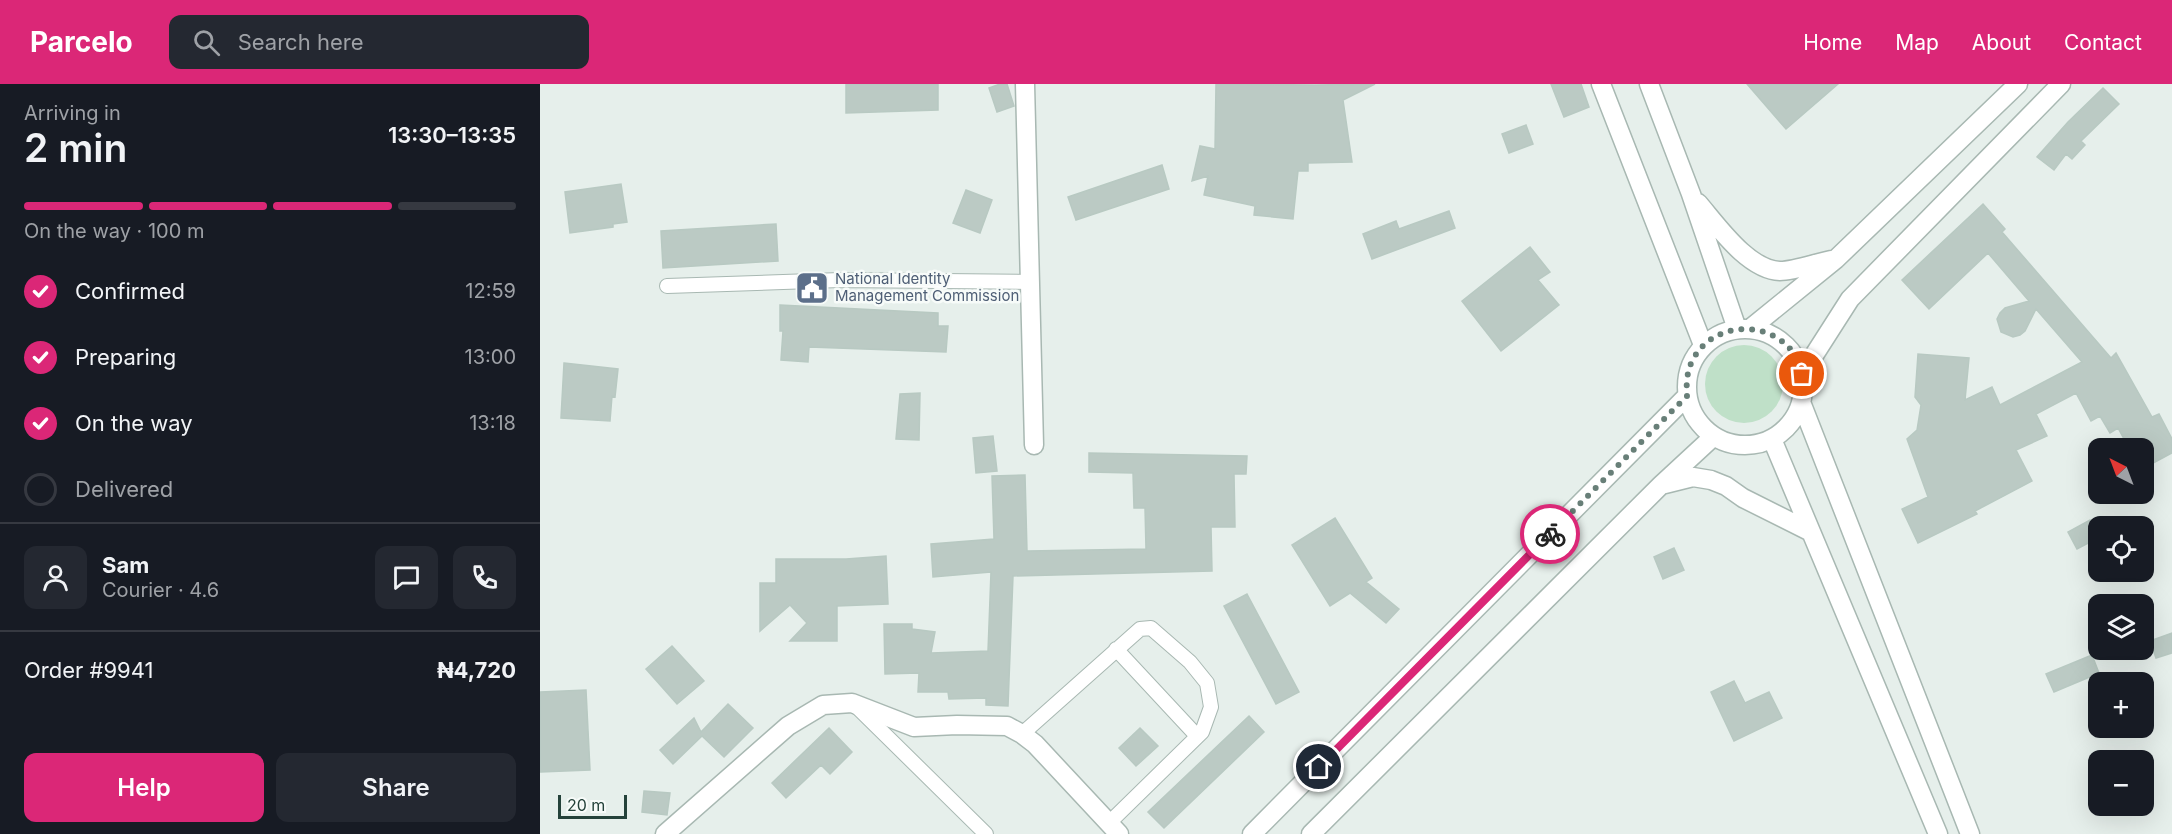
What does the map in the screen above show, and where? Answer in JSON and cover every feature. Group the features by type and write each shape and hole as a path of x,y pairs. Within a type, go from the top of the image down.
{"street":[{"path":"1025,84 1034,446"},
{"path":"1601,84 1703,345"},
{"path":"1649,84 1744,328"},
{"path":"1744,328 1769,333 1784,343 1796,357 1804,384 1801,402 1795,417 1785,430 1772,439 1752,445 1732,444 1714,436 1701,426 1692,412 1686,382 1689,369 1703,345 1713,337 1744,328 1836,260 2018,84"},
{"path":"1802,374 1850,299 2061,84"},
{"path":"1691,194 1735,245 1756,264 1779,271 1836,260"},
{"path":"1252,834 1687,396"},
{"path":"1801,402 1970,834"},
{"path":"1311,834 1661,485 1714,436"},
{"path":"1772,439 1938,834"},
{"path":"1661,485 1693,477 1711,480 1811,532"},
{"path":"665,834 788,726 823,705 852,703 914,727 1007,726 1035,744 1114,829"}],"lane":[{"path":"667,286 840,280 1030,282"},
{"path":"1022,734 1140,629 1151,628 1190,662 1207,683 1211,707 1202,732 1114,829"},
{"path":"1116,649 1197,736"},
{"path":"852,703 986,834"}],"green space":[{"path":"1744,345 1759,348 1771,357 1780,369 1783,384 1780,399 1771,411 1759,420 1744,423 1729,420 1717,411 1708,399 1705,384 1708,369 1717,357 1729,348"}],"building":[{"path":"846,84 938,84 938,110 846,113"},
{"path":"1007,84 1014,106 997,112 989,88"},
{"path":"1216,84 1375,84 1343,100 1352,162 1308,163 1308,171 1298,171 1293,219 1254,215 1255,206 1204,195 1208,176 1192,181 1200,146 1215,149"},
{"path":"1551,84 1581,84 1589,107 1564,117"},
{"path":"1747,84 1838,84 1786,129"},
{"path":"2103,88 2119,104 2081,141 2085,145 2072,159 2066,154 2054,170 2037,157"},
{"path":"1526,125 1533,144 1509,153 1502,134"},
{"path":"1162,165 1169,189 1076,220 1068,197"},
{"path":"621,184 627,222 613,224 613,227 570,233 565,192"},
{"path":"966,190 992,200 980,233 953,223"},
{"path":"1983,204 2005,229 2002,232 2111,358 2116,353 2152,417 2159,414 2172,439 2172,453 2154,463 2154,438 2124,438 2118,428 2110,433 2100,416 2091,421 2076,393 2036,414 2047,436 2016,450 2032,481 1975,511 1977,514 1918,543 1902,509 1928,497 1907,439 1917,430 1921,405 1915,397 1918,354 1969,358 1965,400 1992,387 2000,405 2082,362 2036,309 2025,331 2020,335 2013,337 2001,332 1997,319 2000,313 2005,308 2029,301 1988,253 1929,309 1902,280"},
{"path":"1449,211 1455,228 1372,259 1363,234 1396,221 1399,229"},
{"path":"776,224 778,261 663,268 661,231"},
{"path":"1530,247 1550,272 1538,280 1559,305 1501,351 1462,301"},
{"path":"780,305 938,313 938,326 948,326 946,352 809,347 808,362 781,360 783,331 780,331"},
{"path":"564,363 618,369 615,397 612,396 610,421 561,418"},
{"path":"920,393 919,440 896,439 900,394"},
{"path":"993,436 997,471 976,473 973,438"},
{"path":"1089,453 1247,456 1246,474 1234,474 1235,527 1211,527 1212,571 1013,576 1008,706 986,705 986,698 949,699 948,692 918,692 919,673 885,674 884,624 912,624 912,629 935,632 931,653 988,651 991,572 933,577 931,544 994,539 992,476 1025,475 1027,551 1146,549 1145,508 1134,508 1133,473 1089,472"},
{"path":"1335,518 1372,578 1366,582 1399,609 1386,623 1350,593 1330,606 1292,545"},
{"path":"2088,521 2088,543 2077,549 2068,532"},
{"path":"1674,548 1684,570 1663,579 1654,557"},
{"path":"886,556 888,604 837,606 837,641 790,641 807,623 790,605 760,631 760,583 776,583 776,559 846,559"},
{"path":"1247,594 1299,692 1276,704 1224,606"},
{"path":"2172,633 2172,653 2156,658 2154,640"},
{"path":"672,646 704,681 677,704 646,669"},
{"path":"2088,657 2088,660 2094,660 2099,672 2088,672 2088,678 2054,692 2046,674"},
{"path":"1734,681 1745,703 1769,692 1782,718 1734,741 1711,692"},
{"path":"586,690 590,770 540,772 540,692"},
{"path":"728,704 753,728 724,757 702,736 673,764 660,750 694,718 701,732"},
{"path":"1249,716 1264,732 1164,828 1148,812"},
{"path":"829,728 852,752 830,774 821,765 786,798 772,783"},
{"path":"1140,728 1158,746 1136,766 1119,748"},
{"path":"644,791 670,793 667,815 642,812"}],"way so far":[{"path":"1550,534 1687,396 1686,382 1689,369 1703,345 1713,337 1737,328 1751,328 1769,333 1784,343 1796,357 1802,374"}],"place":[{"name":"National Identity Management Commission","path":"812,288"}],"route":[{"path":"1319,767 1550,534"}]}
